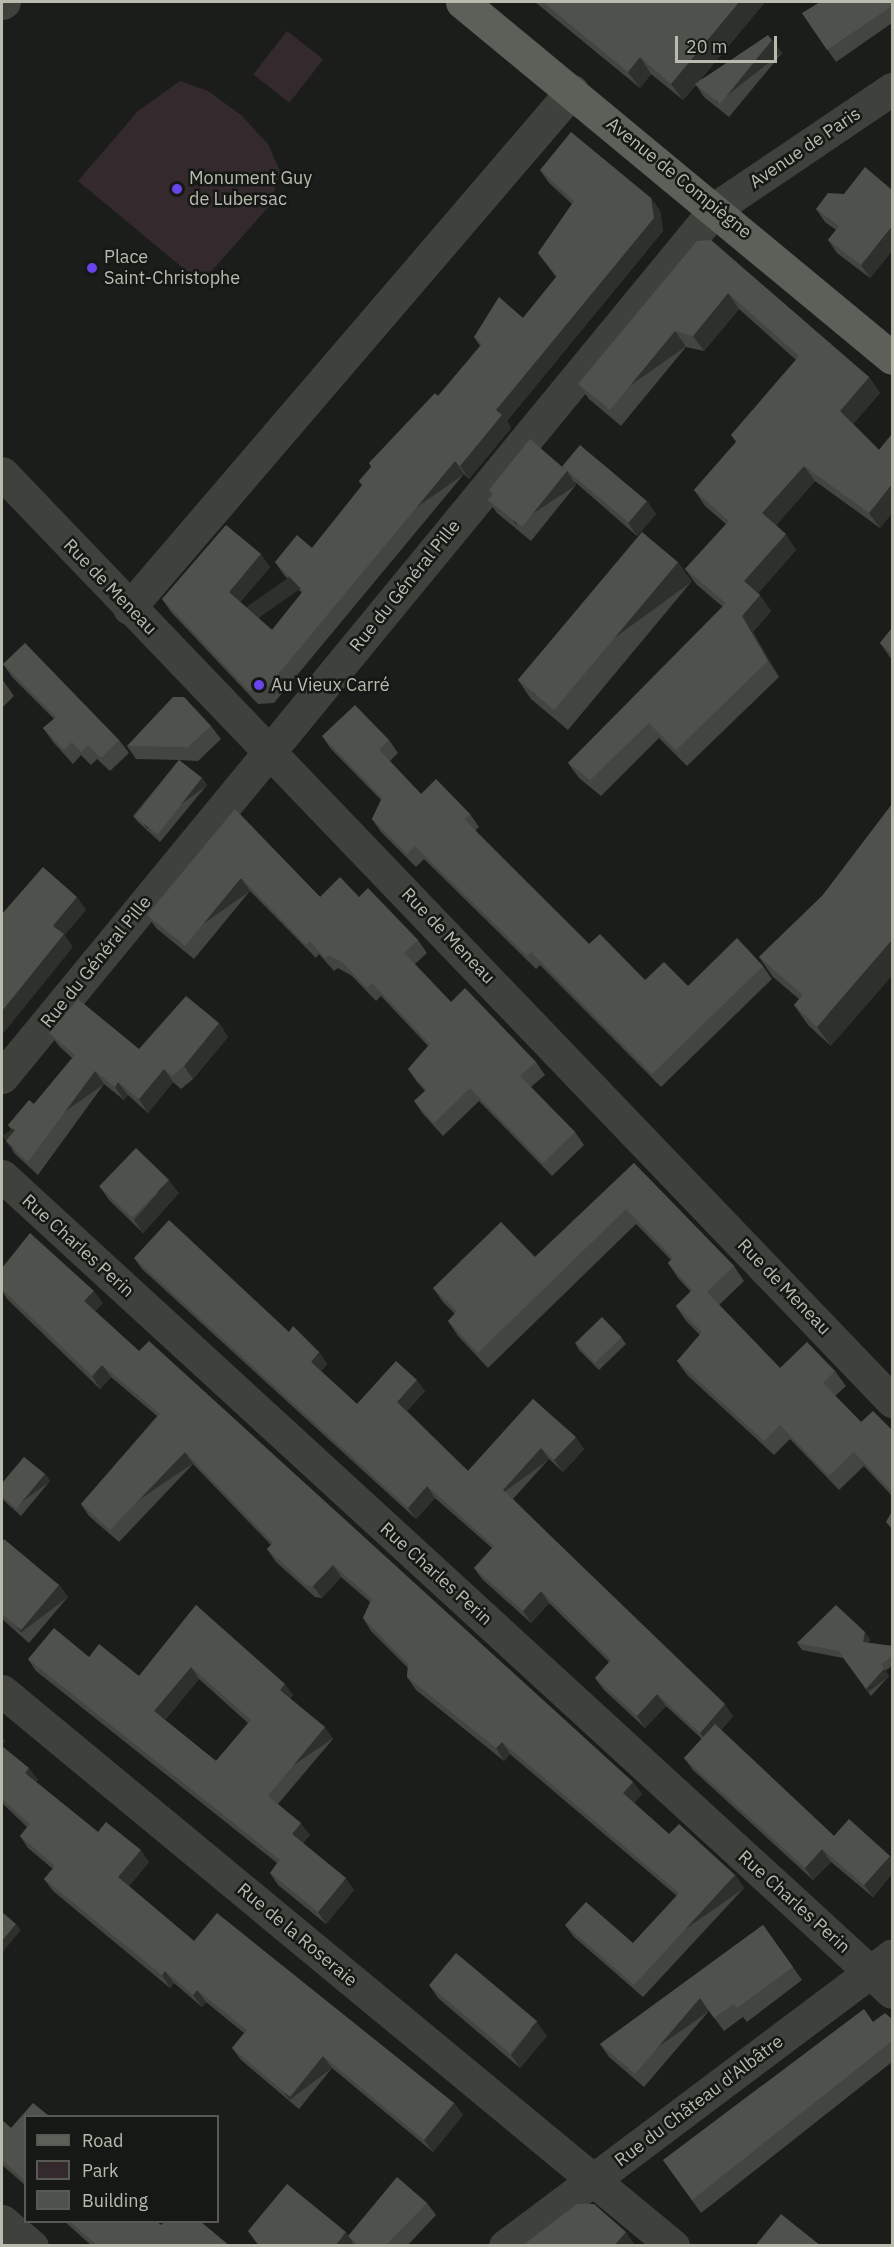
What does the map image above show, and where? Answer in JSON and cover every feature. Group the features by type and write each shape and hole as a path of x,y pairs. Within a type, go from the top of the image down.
{"main road":[{"name":"Avenue de Compiègne","path":"462,2 717,207 892,358"}],"street":[{"name":"Avenue de Paris","path":"717,207 892,89"},
{"path":"129,608 572,91"},
{"name":"Rue du Général Pille","path":"2,1077 717,207"},
{"name":"Rue de Meneau","path":"2,473 892,1401"},
{"name":"Rue Charles Perin","path":"2,1176 885,1973"},
{"name":"Rue de la Roseraie","path":"2,1691 673,2246"},
{"name":"Rue du Château d'Albâtre","path":"505,2246 592,2180 885,1973"},
{"path":"2,2221 32,2246"}],"green space":[{"path":"287,31 323,59 289,103 253,74"},
{"path":"180,81 208,91 241,115 268,144 280,171 271,204 201,283 78,181 138,111"}],"building":[{"path":"543,2 739,2 671,84 640,57 628,72"},
{"path":"820,2 892,2 892,6 827,50 802,13"},
{"path":"768,35 772,40 720,104 695,84"},
{"path":"571,132 651,198 654,218 496,410 502,415 460,466 455,461 265,690 249,691 162,599 226,525 261,554 229,592 272,630 303,591 275,562 297,535 312,548 363,484 359,481 372,466 369,463 435,393 438,396 482,344 474,337 499,297 523,318 557,276 538,253 574,201 540,170"},
{"path":"865,167 892,190 892,226 861,265 828,240 839,226 816,209 828,193 844,194"},
{"path":"711,240 869,377 840,411 879,450 892,434 892,484 869,513 804,466 762,513 786,534 744,581 760,595 742,616 768,661 676,750 649,723 590,780 568,763 726,603 685,569 729,521 694,490 737,441 731,435 799,356 728,293 693,336 675,331 610,410 578,384 697,241"},
{"path":"530,439 567,471 522,527 488,500 493,494 489,490"},
{"path":"580,445 647,501 629,522 562,466"},
{"path":"642,532 678,562 554,710 518,680"},
{"path":"892,628 892,654 880,643"},
{"path":"25,643 119,740 101,758 88,745 81,752 72,742 64,750 43,728 56,717 3,664"},
{"path":"173,697 184,697 211,726 188,747 127,746"},
{"path":"355,705 389,740 379,750 421,794 436,779 470,814 464,819 589,944 600,934 645,980 664,962 688,986 737,938 763,966 652,1074 531,952 527,956 415,846 407,854 372,819 382,798 322,736"},
{"path":"179,760 202,778 158,835 135,817"},
{"path":"892,804 892,940 817,1027 794,1005 803,995 759,957 822,896"},
{"path":"235,809 320,897 340,877 359,897 368,888 418,940 404,953 451,1002 465,988 536,1062 520,1076 575,1132 543,1163 470,1088 434,1123 414,1101 426,1090 408,1069 430,1044 372,983 367,988 343,963 329,955 325,958 310,941 306,945 241,878 185,946 147,915"},
{"path":"43,867 77,897 53,926 64,934 2,1011 2,914"},
{"path":"186,996 219,1023 184,1066 172,1076 164,1069 139,1099 118,1082 115,1087 95,1071 28,1162 6,1141 15,1130 8,1125 29,1100 34,1104 75,1055 49,1033 78,999 139,1049"},
{"path":"136,1148 169,1180 132,1218 99,1186"},
{"path":"634,1163 734,1266 707,1292 780,1368 807,1342 835,1371 823,1383 861,1422 873,1411 892,1428 892,1492 854,1452 829,1476 780,1425 764,1441 677,1361 702,1332 676,1306 692,1290 668,1263 673,1258 626,1209 478,1353 448,1321 457,1311 433,1288 501,1222 535,1257"},
{"path":"169,1220 289,1332 293,1326 319,1352 311,1362 357,1404 396,1361 417,1380 397,1402 468,1471 533,1399 576,1437 554,1460 541,1448 503,1490 725,1704 700,1733 657,1694 637,1716 595,1678 611,1660 541,1591 523,1611 474,1568 494,1546 427,1486 408,1508 134,1258"},
{"path":"30,1233 94,1291 84,1301 139,1351 149,1341 633,1782 623,1793 669,1834 679,1824 735,1875 634,1985 565,1925 586,1902 633,1943 679,1893 502,1742 496,1748 407,1677 408,1664 363,1618 372,1599 333,1565 313,1586 306,1585 267,1549 273,1543 185,1452 110,1530 81,1504 160,1414 102,1365 92,1376 2,1289 2,1268"},
{"path":"602,1317 621,1337 595,1363 575,1343"},
{"path":"24,1457 45,1474 16,1509 2,1496 2,1483"},
{"path":"892,1511 892,1529 886,1522"},
{"path":"4,1539 59,1585 21,1630 2,1614 2,1542"},
{"path":"196,1605 285,1684 280,1690 325,1727 268,1796 301,1823 292,1834 346,1878 318,1912 270,1873 280,1860 28,1659 54,1628 89,1657 99,1644 139,1676","holes":["191,1667 251,1720 216,1761 154,1711"]},
{"path":"836,1605 865,1632 863,1642 892,1646 892,1656 881,1664 884,1669 866,1689 839,1651 797,1643"},
{"path":"715,1724 834,1836 849,1819 890,1856 864,1885 822,1849 805,1868 684,1758"},
{"path":"2,1746 29,1768 25,1773 98,1832 106,1822 141,1850 118,1877 194,1941 217,1913 454,2103 424,2140 323,2056 290,2097 232,2048 247,2030 197,1990 193,1995 165,1971 162,1975 44,1879 55,1866 20,1836 30,1824 2,1799"},
{"path":"2,1912 16,1924 2,1941"},
{"path":"763,1925 793,1967 737,2008 734,2004 714,2018 700,1998 635,2074 600,2044"},
{"path":"456,1953 537,2021 510,2053 429,1985"},
{"path":"864,2009 873,2022 885,2013 892,2019 892,2041 692,2200 663,2160"},
{"path":"33,2103 48,2115 24,2115 24,2180 2,2160 2,2120 11,2128"},
{"path":"397,2177 427,2203 385,2246 360,2246 348,2236"},
{"path":"287,2184 346,2232 335,2246 259,2246 248,2231"},
{"path":"577,2204 594,2204 626,2232 614,2246 522,2246"},
{"path":"781,2214 821,2246 755,2246"},
{"path":"71,2223 158,2223 161,2225 163,2223 202,2223 230,2246 98,2246"}],"place":[{"name":"Monument Guy de Lubersac","path":"177,189"},
{"name":"Place Saint-Christophe","path":"92,268"},
{"name":"Au Vieux Carré","path":"259,685"}]}
